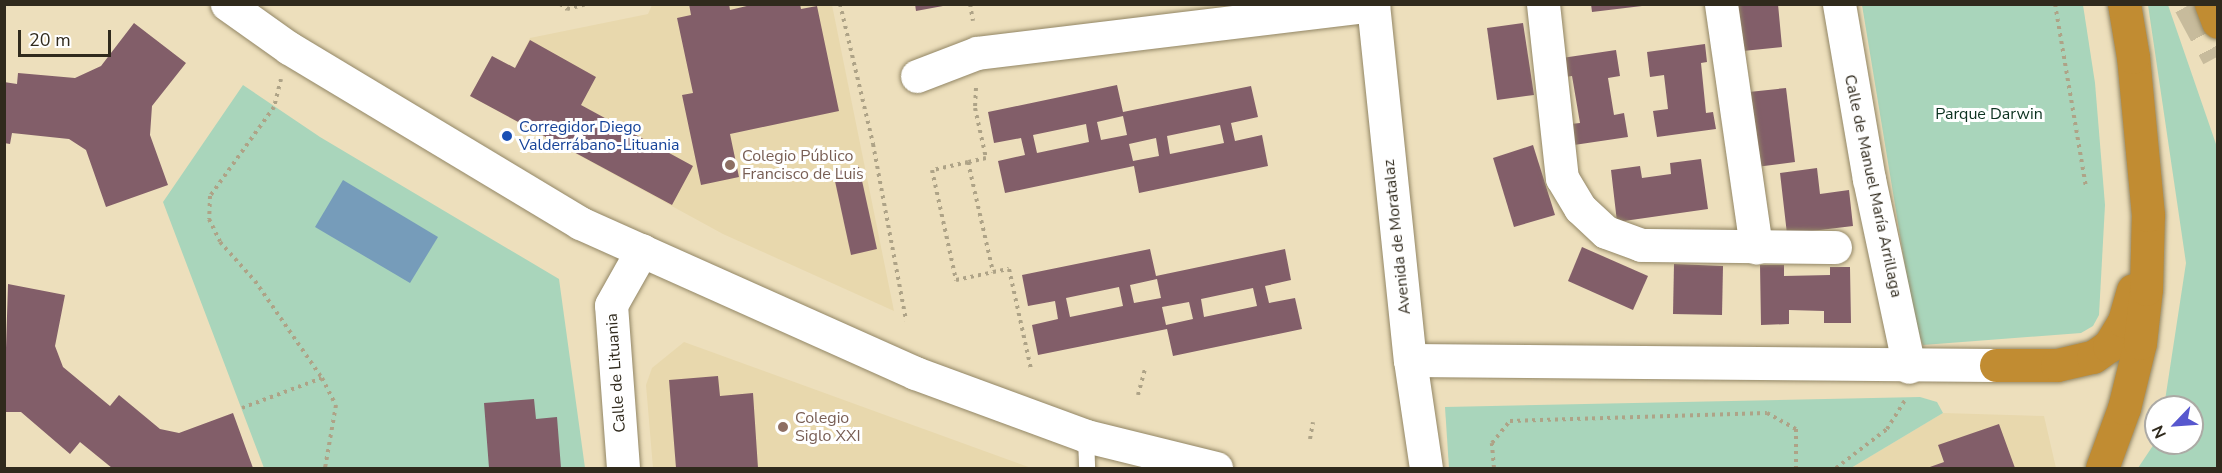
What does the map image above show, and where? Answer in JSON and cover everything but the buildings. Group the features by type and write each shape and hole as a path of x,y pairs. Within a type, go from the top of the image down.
{"highway":[{"path":"2102,468 2124,408 2140,343 2148,215 2133,57 2124,4"},
{"path":"2211,4 2217,22"},
{"path":"1996,365 2057,365 2093,357 2109,346 2124,321 2135,286 2148,215"}],"street":[{"path":"227,4 290,48 580,223 915,373 1086,436 1216,468"},
{"path":"1543,4 1562,178 1580,208 1606,232 1641,245 1835,247"},
{"path":"1721,4 1756,247"},
{"name":"Calle de Manuel María Arrillaga","path":"1839,4 1866,169 1908,382"},
{"path":"917,76 977,53 1373,5"},
{"name":"Avenida de Moratalaz","path":"1373,5 1410,360 1426,468"},
{"name":"Calle de Lituania","path":"623,468 610,305 642,250"},
{"path":"1410,360 1908,382 1996,365"}],"lane":[{"path":"1086,436 1087,468"}],"path":[{"path":"560,4 567,9 587,4"},
{"path":"840,4 873,144 906,321"},
{"path":"2055,4 2086,188"},
{"path":"290,48 274,107 210,196 208,219 220,242 255,281 322,378 336,405 325,468"},
{"path":"975,108 987,158 932,170 956,280 1009,269 1031,369"},
{"path":"969,162 993,272"},
{"path":"1138,395 1145,369"},
{"path":"242,408 322,378"},
{"path":"1836,468 1887,429 1908,382"},
{"path":"1494,468 1492,443 1510,422 1767,413 1796,429 1796,468"},
{"path":"1310,439 1314,422"}],"shaded area":[{"name":"Colegio Público Francisco de Luis","path":"652,5 832,5 894,311 723,234 470,96 492,56 515,68 530,38 648,14"},
{"name":"Colegio Siglo XXI","path":"684,342 1031,468 653,468 646,385 652,368"},
{"path":"1943,413 2044,416 2056,468 1851,468"}],"green space":[{"name":"Parque Darwin","path":"1862,5 2083,5 2095,83 2105,205 2099,315 2093,326 2081,333 1923,345 1914,320"},
{"path":"2148,5 2168,5 2217,147 2217,468 2138,468 2147,455 2204,455 2204,395 2166,395 2186,263"},
{"path":"243,85 320,137 559,279 585,468 264,468 163,202"},
{"path":"1920,397 1937,402 1943,413 1851,468 1449,468 1445,407"}],"water":[{"path":"343,180 438,237 410,283 315,227"}],"tunnel":[{"path":"2190,4 2218,56"}],"place":[{"name":"Corregidor Diego Valderrábano-Lituania","path":"507,136"},
{"name":"Colegio Público Francisco de Luis","path":"730,165"},
{"name":"Colegio Siglo XXI","path":"783,427"}]}
